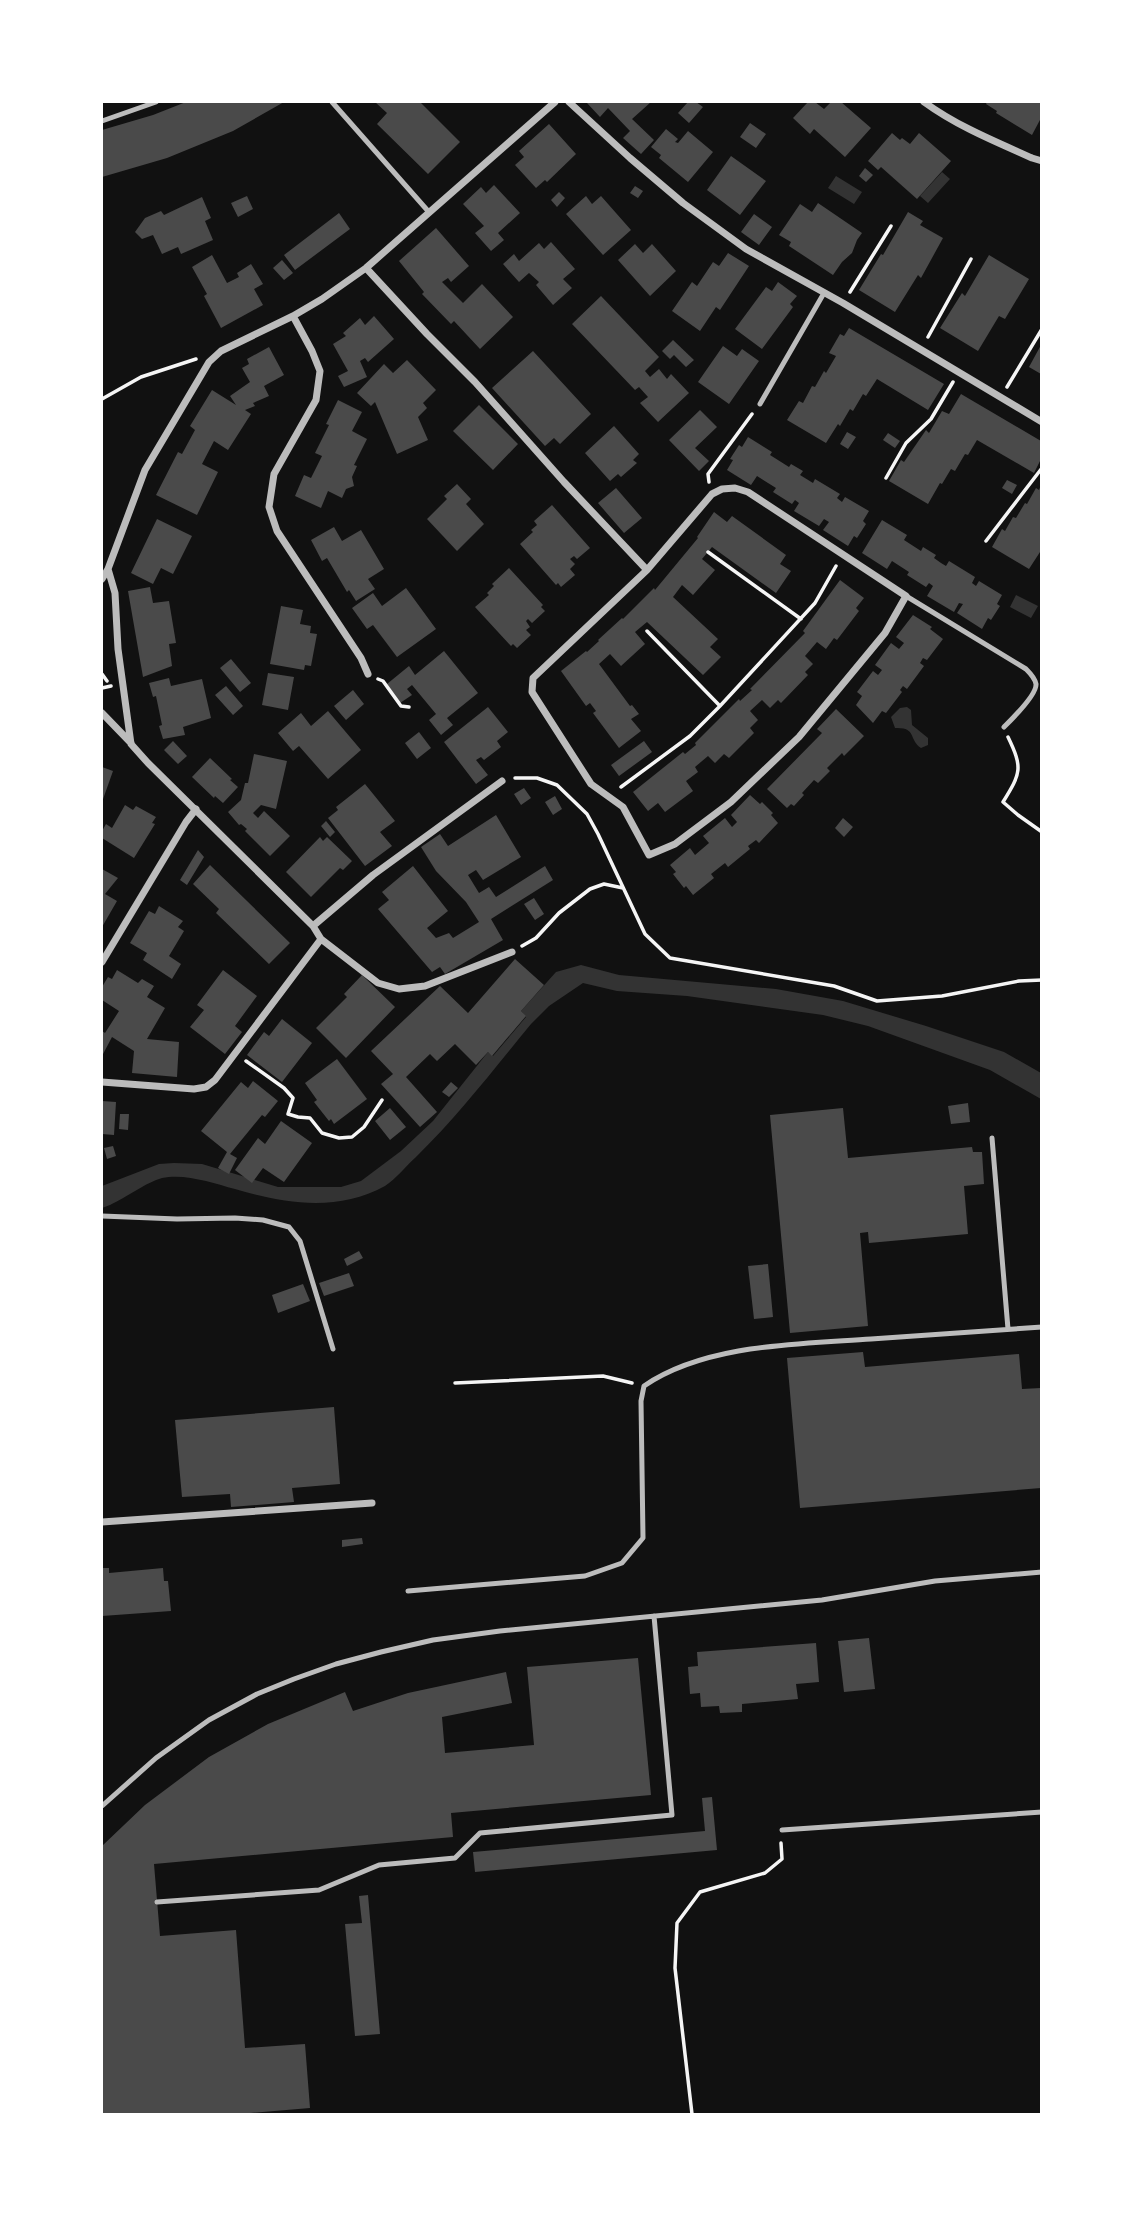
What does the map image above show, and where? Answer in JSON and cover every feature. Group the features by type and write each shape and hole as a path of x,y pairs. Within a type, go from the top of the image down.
{"street":[{"path":"102,579 145,470 209,362 221,351 322,299 366,268 555,102"},
{"path":"569,102 641,167 730,239 843,303 1041,422"},
{"path":"924,102 944,117 977,134 1041,160"},
{"path":"366,268 475,382 647,570"},
{"path":"293,316 320,371 316,400 274,474 269,507 277,531 361,658 368,674"},
{"path":"735,488 748,492 906,596 885,633 799,737 731,802 675,844 649,856 623,807 591,784 532,692 533,678 647,570 712,495 722,489 735,488"},
{"path":"108,569 116,593 118,649 131,744"},
{"path":"102,713 313,926 321,939 378,984 399,989 425,986 512,952"},
{"path":"313,926 373,875 502,781"},
{"path":"102,962 196,809"},
{"path":"102,1082 206,1087 236,1054 321,939"},
{"path":"102,1522 372,1503"}],"lane":[{"path":"102,121 156,102"},
{"path":"332,102 428,211"},
{"path":"760,404 824,293"},
{"path":"906,596 1026,669 1033,676 1036,684 1034,693 1004,727"},
{"path":"992,1138 1008,1329"},
{"path":"102,1216 235,1218 263,1220 289,1227 300,1241 333,1349"},
{"path":"408,1591 585,1576 622,1563 643,1538 641,1401 644,1386 657,1377 699,1360 774,1346 1041,1327"},
{"path":"102,1806 156,1758 209,1720 257,1694 336,1664 433,1640 500,1631 822,1600 935,1580 1041,1572"},
{"path":"157,1902 319,1890 379,1865 455,1858 480,1833 672,1815 654,1616"},
{"path":"782,1830 1041,1812"}],"path":[{"path":"843,303 891,226"},
{"path":"921,350 971,259"},
{"path":"1001,398 1041,329"},
{"path":"102,399 152,373 198,358 209,362"},
{"path":"886,478 906,443 931,419 959,373"},
{"path":"712,495 708,474 760,404"},
{"path":"986,541 1041,468"},
{"path":"708,552 801,619"},
{"path":"607,796 690,736 720,706 815,603 842,556"},
{"path":"647,631 720,706"},
{"path":"368,674 383,681 401,706 408,707"},
{"path":"102,688 107,686"},
{"path":"1004,727 1018,763 1018,778 1003,802 1041,832"},
{"path":"502,781 520,777 537,778 557,785 572,797 587,814 598,834 645,934 670,958 834,986 877,1001 942,996 1019,981 1041,980"},
{"path":"512,952 536,938 559,914 590,889 604,884 623,888"},
{"path":"236,1054 284,1088 293,1098 288,1114 310,1118 322,1133 339,1138 352,1137 364,1127 382,1100"},
{"path":"455,1383 603,1376 644,1386"},
{"path":"692,2115 675,1969 677,1923 700,1892 765,1873 782,1859 782,1830"}],"shaded area":[{"path":"942,172 950,179 928,203 920,196"},
{"path":"836,176 862,192 854,204 828,188"},
{"path":"1016,595 1038,606 1031,618 1010,607"},
{"path":"907,707 911,710 912,725 928,738 928,745 921,748 907,729 895,728 891,717 900,708"},
{"path":"581,965 619,975 776,989 843,1001 1004,1052 1041,1073 1041,1099 990,1070 868,1026 823,1015 687,996 617,991 583,983 549,1006 531,1024 446,1125 385,1186 349,1200 311,1203 273,1199 199,1179 171,1177 150,1183 102,1208 102,1186 159,1164 202,1164 278,1187 341,1187 361,1181 401,1151 433,1121 488,1052 493,1056 526,1017 521,1011 556,972"}],"building":[{"path":"186,102 284,102 233,131 167,158 102,177 102,130"},
{"path":"375,102 420,102 460,142 428,174 377,124 387,113"},
{"path":"588,102 651,102 632,119 654,140 641,154 623,138 630,131 608,108 600,117"},
{"path":"688,102 696,102 703,107 689,123 678,113"},
{"path":"808,102 815,102 824,109 831,102 841,102 871,128 845,157 814,129 810,134 793,118"},
{"path":"987,102 1041,102 1041,118 1032,135 996,113"},
{"path":"750,123 766,134 756,148 740,137"},
{"path":"549,124 576,154 547,182 545,180 536,188 515,165 524,157 519,151"},
{"path":"666,129 678,139 675,142 678,143 688,131 713,152 688,182 659,158 661,155 651,147"},
{"path":"892,133 910,144 919,133 951,161 917,199 881,167 878,170 868,161"},
{"path":"731,156 766,181 740,215 707,190"},
{"path":"865,168 873,175 866,182 859,176"},
{"path":"494,185 520,213 498,233 504,240 491,251 475,233 484,226 463,204 481,187 486,193"},
{"path":"635,186 643,191 638,198 630,193"},
{"path":"559,192 565,198 557,207 551,200"},
{"path":"247,196 253,209 238,217 231,203"},
{"path":"586,196 592,204 601,196 631,230 603,255 566,214"},
{"path":"202,197 211,218 205,221 213,240 181,254 178,247 162,254 153,235 142,239 135,232 145,218 161,211 164,215"},
{"path":"818,203 862,233 852,253 833,275 789,246 791,242 779,235 800,204 812,212"},
{"path":"908,212 923,221 920,225 943,238 921,278 918,275 895,312 859,290"},
{"path":"339,213 350,229 295,270 284,255"},
{"path":"754,214 772,227 759,245 741,232"},
{"path":"436,228 469,266 451,282 448,278 442,282 463,303 482,284 513,317 480,349 454,321 451,324 422,294 424,292 399,261"},
{"path":"551,242 575,269 563,279 572,288 553,305 536,285 539,282 529,273 519,282 503,264 514,254 519,261 539,243 544,249"},
{"path":"635,244 643,253 652,244 676,271 650,296 618,260"},
{"path":"728,253 749,266 720,310 716,307 700,331 672,311 692,282 697,286 713,262 719,266"},
{"path":"212,255 227,283 239,277 237,273 251,264 263,284 254,289 263,305 221,328 192,267"},
{"path":"989,255 1029,279 1005,319 999,316 978,351 940,328 962,293 965,296"},
{"path":"282,260 293,273 284,280 273,268"},
{"path":"778,282 797,296 790,304 793,307 762,349 735,329 766,287 772,291"},
{"path":"601,296 659,357 645,371 650,377 659,369 667,379 671,374 689,393 658,422 640,403 648,397 639,387 635,390 572,324"},
{"path":"374,316 394,339 368,362 365,358 360,361 367,377 344,387 338,376 348,371 333,344 346,336 343,333 360,318 365,325"},
{"path":"849,328 944,384 928,410 877,379 866,396 863,394 853,411 850,409 840,426 838,424 826,443 787,420 799,401 803,403 812,386 815,387 824,371 826,373 836,356 829,353 840,334 844,336"},
{"path":"673,340 694,360 686,367 674,355 670,359 662,351"},
{"path":"1041,345 1041,374 1029,367"},
{"path":"723,346 737,356 742,349 759,361 729,404 698,382"},
{"path":"269,347 284,375 264,386 269,396 245,410 251,414 228,450 214,441 202,464 218,472 197,515 156,495 178,452 182,454 195,430 190,426 212,390 236,405 230,396 250,382 242,368 249,364 247,359"},
{"path":"533,351 591,414 560,444 554,438 545,446 492,388"},
{"path":"407,360 436,390 423,403 427,408 418,417 428,440 397,454 375,402 371,406 357,393 384,364 393,373"},
{"path":"961,394 1041,441 1041,459 1034,473 977,440 955,471 951,469 942,484 940,483 928,504 889,481 901,460 904,462 926,430 929,433 942,411 949,414"},
{"path":"338,400 362,412 352,431 367,439 354,465 357,466 352,477 354,486 346,489 342,498 328,491 321,508 295,496 304,475 311,478 322,456 315,453"},
{"path":"479,405 518,444 493,470 453,431"},
{"path":"700,410 717,427 695,448 709,461 699,471 669,440"},
{"path":"614,426 639,454 633,460 637,463 621,477 618,474 610,481 585,453"},
{"path":"847,432 856,437 848,449 840,444"},
{"path":"888,433 900,441 895,448 883,440"},
{"path":"748,437 789,467 791,464 803,471 800,475 813,483 815,479 840,494 837,498 842,502 845,497 869,511 863,521 866,524 857,538 854,536 848,546 823,530 829,522 824,519 819,526 794,511 799,503 795,500 792,504 773,492 776,488 757,476 751,485 727,470 733,460 730,459"},
{"path":"1007,480 1017,485 1012,494 1002,488"},
{"path":"457,484 471,499 466,504 484,524 457,551 427,519 447,499 444,496"},
{"path":"1041,485 1041,553 1029,569 992,547 1002,529 1005,531 1013,517 1016,518 1036,488 1039,490"},
{"path":"616,488 642,518 624,533 598,503"},
{"path":"552,505 590,548 577,559 574,556 570,559 575,564 570,569 575,575 561,587 558,583 556,585 520,544 533,532 531,530 537,525 534,521"},
{"path":"714,512 727,522 732,516 786,555 780,564 791,571 776,593 712,547 702,559 715,570 693,595 682,585 673,597 718,639 710,647 721,657 703,675 647,622 635,632 645,644 621,666 610,654 599,664 639,714 631,719 641,731 619,748 593,713 596,711 590,703 586,706 561,671 587,652 654,588 655,590 698,538"},
{"path":"157,519 192,536 173,574 161,568 153,584 131,573"},
{"path":"882,520 907,535 904,540 921,551 923,547 936,555 934,558 946,566 949,561 975,577 972,583 976,586 979,581 1002,595 997,604 1000,606 982,629 957,613 963,604 959,603 954,612 927,596 933,586 929,583 926,587 892,561 887,569 862,553"},
{"path":"334,527 342,541 361,530 384,569 368,579 375,589 356,601 349,590 347,592 327,558 322,561 311,540"},
{"path":"509,568 543,605 541,607 545,611 532,623 528,619 526,621 530,627 526,630 531,635 517,648 513,644 511,646 475,607 489,595 487,593 494,586 492,584"},
{"path":"840,580 864,598 856,608 859,611 837,640 834,638 826,649 817,642 805,656 813,664 805,672 808,675 781,703 778,700 770,708 762,700 750,711 758,720 750,728 754,733 729,758 724,754 715,763 708,756 695,767 698,772 686,781 693,791 665,812 658,803 648,811 633,792 683,752 685,754 696,745 739,699 740,701 752,690 750,689 805,633 803,631"},
{"path":"150,587 153,603 169,601 176,643 169,644 172,666 143,677 128,591"},
{"path":"406,588 436,629 397,657 373,625 367,629 352,608 373,593 382,606"},
{"path":"281,606 303,610 300,624 311,626 310,633 317,634 311,666 305,665 304,670 270,664"},
{"path":"913,615 932,627 930,629 943,639 927,660 923,658 920,663 924,666 907,689 903,686 900,690 902,692 886,713 882,711 873,723 856,705 862,696 857,692 873,671 878,675 882,670 875,665 891,643 899,649 904,643 896,637"},
{"path":"444,651 478,693 447,718 453,725 441,735 429,720 436,714 412,685 407,689 412,695 400,703 387,684 409,666 415,675"},
{"path":"231,659 251,683 240,692 220,668"},
{"path":"268,673 294,677 288,710 262,705"},
{"path":"169,678 171,686 202,679 211,718 183,727 185,735 163,739 156,696 153,697 149,683"},
{"path":"226,686 243,706 233,715 215,695"},
{"path":"353,690 364,704 346,720 334,706"},
{"path":"488,707 508,732 497,741 501,747 484,760 481,757 476,760 488,775 476,784 444,742"},
{"path":"836,709 864,736 827,768 830,771 818,783 814,780 794,806 791,804 787,808 767,789 822,733 817,729"},
{"path":"328,711 361,750 328,779 299,746 293,751 278,733 301,713 311,726"},
{"path":"419,732 431,748 417,759 405,743"},
{"path":"173,741 187,756 178,764 164,750"},
{"path":"644,741 652,752 619,776 611,765"},
{"path":"254,754 287,761 276,809 261,805 253,813 258,818 264,811 290,836 270,856 228,812 241,800 245,783 248,783"},
{"path":"210,758 238,787 223,803 192,777"},
{"path":"102,767 113,771 102,802"},
{"path":"365,784 395,821 380,832 392,846 365,866 328,818 338,810 336,807"},
{"path":"524,788 531,798 521,805 514,794"},
{"path":"750,795 773,813 771,815 778,823 759,843 756,840 748,846 750,849 728,867 725,863 711,874 714,878 693,895 673,874 676,872 670,865 690,848 695,855 709,843 703,836 725,818 732,827 737,822 731,815"},
{"path":"555,796 562,809 553,815 545,802"},
{"path":"125,805 133,810 136,806 156,817 152,823 155,824 134,858 102,838 106,824 112,828"},
{"path":"496,815 521,857 483,880 476,870 468,875 479,893 489,887 496,897 545,866 553,880 491,919 503,940 445,974 440,967 432,972 378,909 389,900 382,892 413,866 448,911 427,928 436,938 449,933 453,938 479,922 466,902 436,871 421,847 440,834 448,846"},
{"path":"843,818 853,827 844,837 835,828"},
{"path":"326,821 335,832 330,837 321,826"},
{"path":"320,837 323,841 327,837 352,861 343,870 340,868 311,897 286,872"},
{"path":"198,850 204,857 187,885 180,880"},
{"path":"210,865 290,943 269,964 216,913 219,909 193,884"},
{"path":"102,869 118,878 105,894 117,901 102,927"},
{"path":"534,898 544,914 535,920 524,904"},
{"path":"159,906 183,921 178,927 184,931 169,956 181,964 172,979 143,960 147,953 130,943 149,911 155,914"},
{"path":"515,959 544,985 521,1011 526,1016 492,1056 488,1052 476,1065 455,1044 437,1061 430,1054 406,1077 437,1112 420,1127 381,1084 393,1074 371,1051 440,986 468,1013"},
{"path":"117,970 138,983 142,979 154,986 147,997 165,1008 147,1039 179,1042 177,1077 132,1073 134,1051 112,1037 102,1056 102,1031 105,1033 119,1011 102,1000 102,987 108,977 112,979"},
{"path":"223,970 257,996 235,1026 242,1032 225,1054 190,1027 204,1010 197,1005"},
{"path":"362,975 395,1007 346,1058 316,1028 347,997 344,994"},
{"path":"282,1019 312,1043 282,1082 247,1055 264,1032 269,1036"},
{"path":"337,1059 367,1099 334,1124 314,1102 317,1100 305,1083"},
{"path":"253,1081 278,1101 265,1117 262,1115 230,1154 237,1158 229,1174 218,1168 227,1152 201,1131 241,1082 248,1088"},
{"path":"451,1082 458,1088 449,1097 442,1092"},
{"path":"102,1101 116,1102 114,1135 102,1134"},
{"path":"968,1103 970,1122 951,1124 948,1106"},
{"path":"390,1108 406,1127 390,1140 375,1121"},
{"path":"843,1108 848,1158 972,1147 973,1152 982,1152 984,1184 964,1186 968,1234 869,1243 868,1232 860,1233 868,1326 790,1333 770,1115"},
{"path":"120,1114 129,1114 128,1130 119,1129"},
{"path":"281,1121 312,1143 284,1182 263,1168 252,1183 235,1170 258,1138 265,1144"},
{"path":"113,1146 116,1156 107,1159 104,1148"},
{"path":"359,1251 363,1258 347,1266 344,1259"},
{"path":"768,1264 773,1317 754,1319 748,1266"},
{"path":"349,1273 354,1286 324,1296 319,1283"},
{"path":"303,1284 310,1301 278,1313 272,1295"},
{"path":"863,1352 865,1367 1019,1354 1022,1389 1041,1388 1041,1488 800,1508 787,1358"},
{"path":"334,1407 340,1484 292,1488 294,1502 231,1507 230,1494 182,1497 175,1420"},
{"path":"362,1538 363,1544 342,1547 342,1540"},
{"path":"102,1568 109,1568 109,1573 163,1568 164,1581 168,1581 171,1611 102,1616"},
{"path":"869,1638 875,1689 844,1692 838,1641"},
{"path":"816,1643 819,1682 796,1684 798,1699 742,1704 742,1712 720,1713 719,1706 701,1707 700,1693 690,1694 688,1667 698,1666 697,1652"},
{"path":"638,1658 651,1795 451,1813 453,1837 154,1864 160,1936 236,1930 245,2048 305,2044 310,2108 251,2114 102,2114 102,1846 145,1805 209,1757 268,1724 345,1692 353,1711 408,1693 506,1672 512,1703 442,1717 445,1753 534,1745 527,1667"},
{"path":"712,1797 717,1850 475,1872 473,1852 705,1831 702,1798"},
{"path":"368,1895 380,2034 355,2036 345,1924 362,1923 359,1896"}]}
